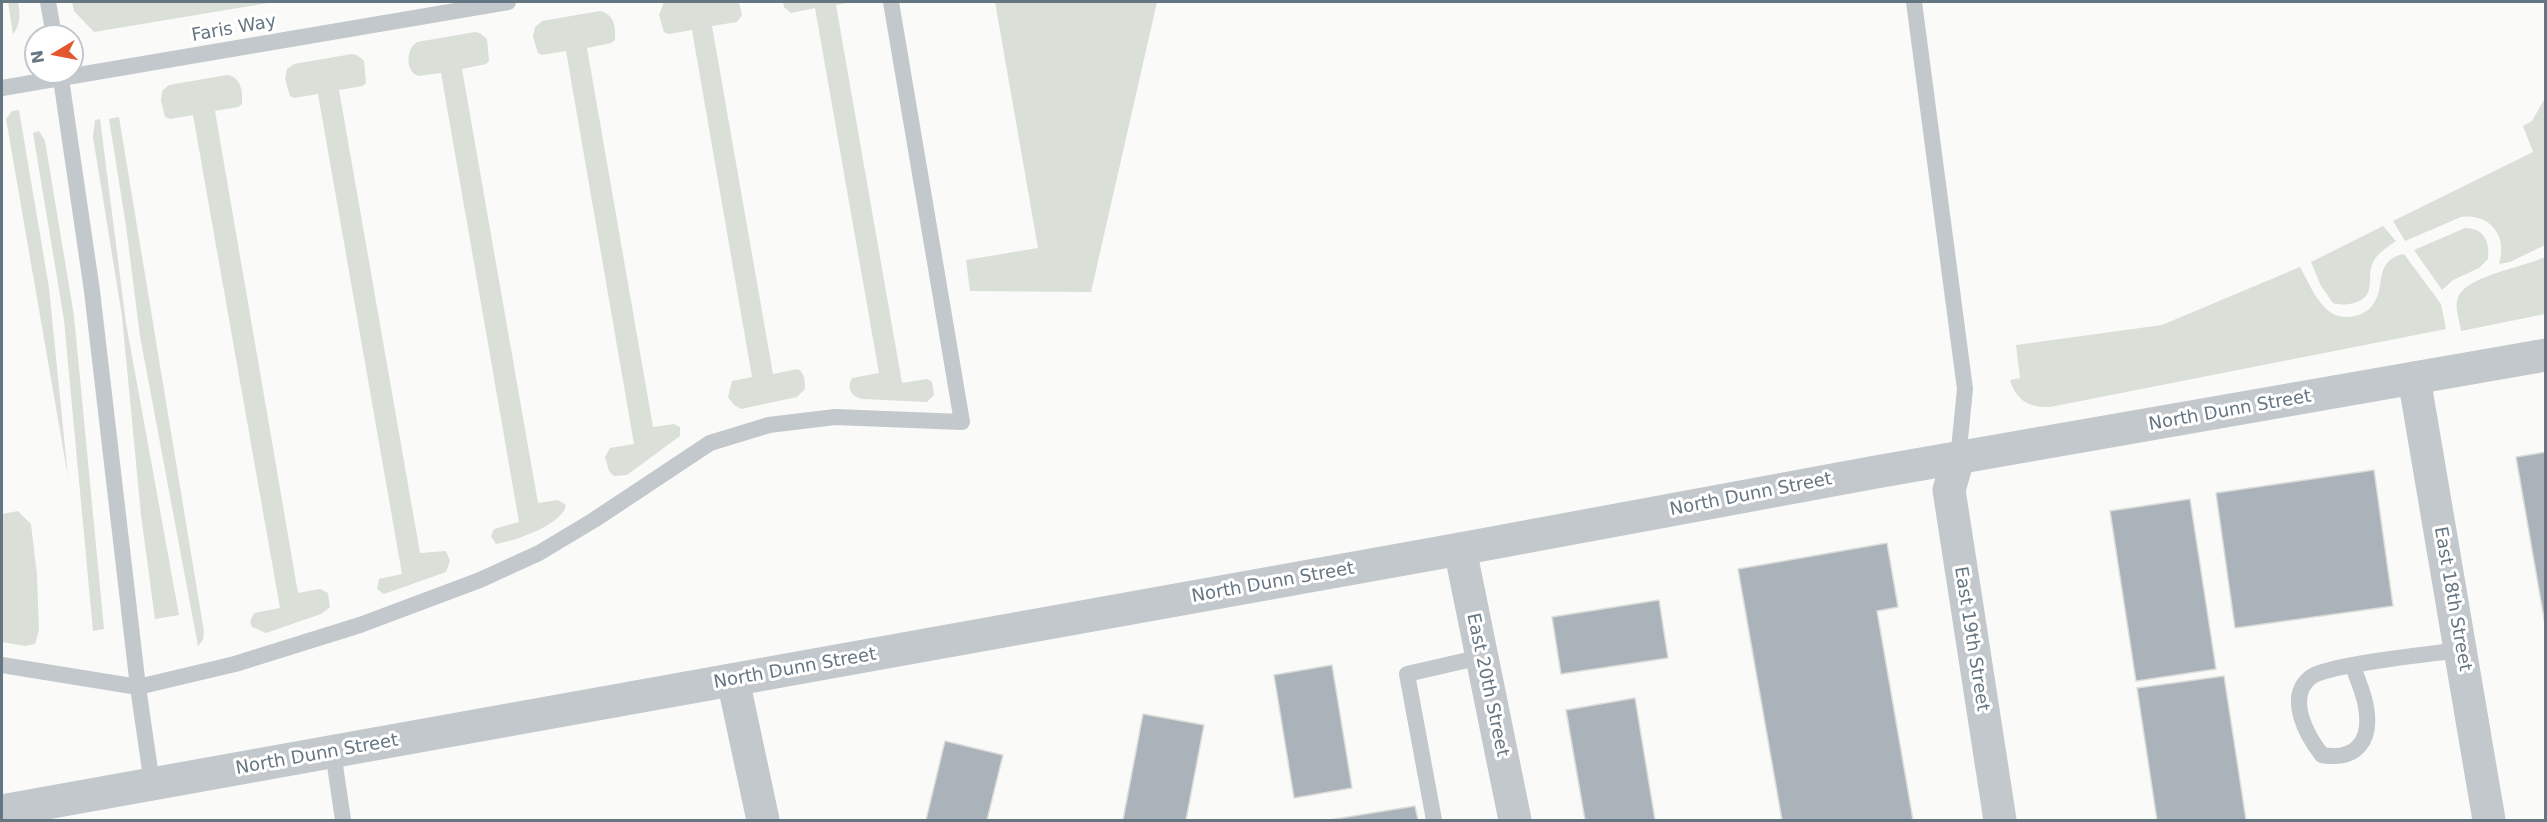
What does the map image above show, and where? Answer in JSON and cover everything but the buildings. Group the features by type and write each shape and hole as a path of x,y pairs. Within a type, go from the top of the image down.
{"street":[{"name":"North Dunn Street","path":"2,811 1876,472 2546,355"},
{"name":"East 18th Street","path":"2414,378 2489,820"},
{"name":"East 19th Street","path":"1958,459 1949,490 2000,820"},
{"name":"East 20th Street","path":"1460,549 1515,820"},
{"path":"732,680 763,820"}],"lane":[{"path":"48,2 52,24"},
{"name":"Faris Way","path":"84,71 508,2"},
{"path":"2,665 138,687 235,664 360,625 480,580 538,553 710,443 769,425 835,417 962,422 891,2"},
{"path":"1914,2 1965,389 1958,459"},
{"name":"Faris Way","path":"2,88 24,83"},
{"path":"61,84 93,303 138,687 152,784"},
{"path":"2353,666 2367,708 2365,732 2360,748 2339,758 2322,755 2311,741 2299,714 2301,693 2310,677 2330,669 2460,650"},
{"path":"1434,820 1407,674 1481,657"},
{"path":"333,752 343,820"}],"shaded area":[{"path":"8,2 18,2 19,6 19,22 13,34"},
{"path":"72,2 274,2 94,32 74,11"},
{"path":"664,2 739,2 742,15 737,22 712,26 773,374 798,369 804,378 805,389 797,397 741,409 734,405 728,397 732,381 752,377 692,30 669,34 664,32 659,15"},
{"path":"783,2 853,2 836,5 902,383 927,379 932,382 934,395 927,402 863,399 851,392 852,378 879,373 815,8 791,13 784,7"},
{"path":"995,2 1157,2 1091,292 970,291 966,260 1038,248"},
{"path":"600,11 611,18 615,40 587,48 653,427 674,424 680,427 680,436 627,475 614,476 609,471 605,457 610,448 634,444 566,51 542,55 538,53 533,37 535,27 542,21"},
{"path":"475,32 487,39 489,61 486,64 462,69 538,503 558,500 566,505 556,519 537,531 496,544 491,536 494,529 519,522 441,73 418,76 409,65 409,55 413,45 417,42"},
{"path":"352,54 364,61 366,83 363,86 339,90 420,553 446,551 450,561 446,572 384,594 377,589 379,579 402,574 318,94 294,98 290,96 285,79 287,69 294,64"},
{"path":"232,76 240,85 242,104 238,107 215,111 298,593 320,589 328,593 330,607 321,614 266,633 252,627 250,622 254,613 280,608 193,115 170,119 165,117 161,101 162,91 169,85"},
{"path":"2545,98 2545,245 2510,262 2499,264 2501,244 2499,236 2488,223 2471,217 2461,217 2405,241 2393,221 2533,152 2523,126 2532,121"},
{"path":"19,110 49,288 68,477 6,119 12,111"},
{"path":"119,117 204,632 203,640 198,646 140,336 109,119"},
{"path":"100,119 126,323 179,615 155,619 141,515 122,316 93,137 95,120"},
{"path":"39,131 45,141 74,316 104,629 93,631 64,320 33,133"},
{"path":"2383,226 2396,241 2376,257 2371,268 2367,294 2355,303 2333,303 2321,286 2311,262"},
{"path":"2465,228 2477,230 2484,237 2488,247 2488,259 2479,268 2453,280 2442,290 2414,250"},
{"path":"2404,254 2441,304 2446,329 2050,407 2036,406 2024,401 2016,393 2010,380 2020,378 2016,345 2162,325 2300,267 2315,295 2329,311 2347,317 2358,315 2368,310 2375,301 2383,270 2387,264 2393,258"},
{"path":"2545,257 2545,314 2461,331 2457,306 2458,298 2463,290 2483,278"},
{"path":"18,511 31,524 37,575 39,630 35,644 25,646 2,642 2,514"}]}
